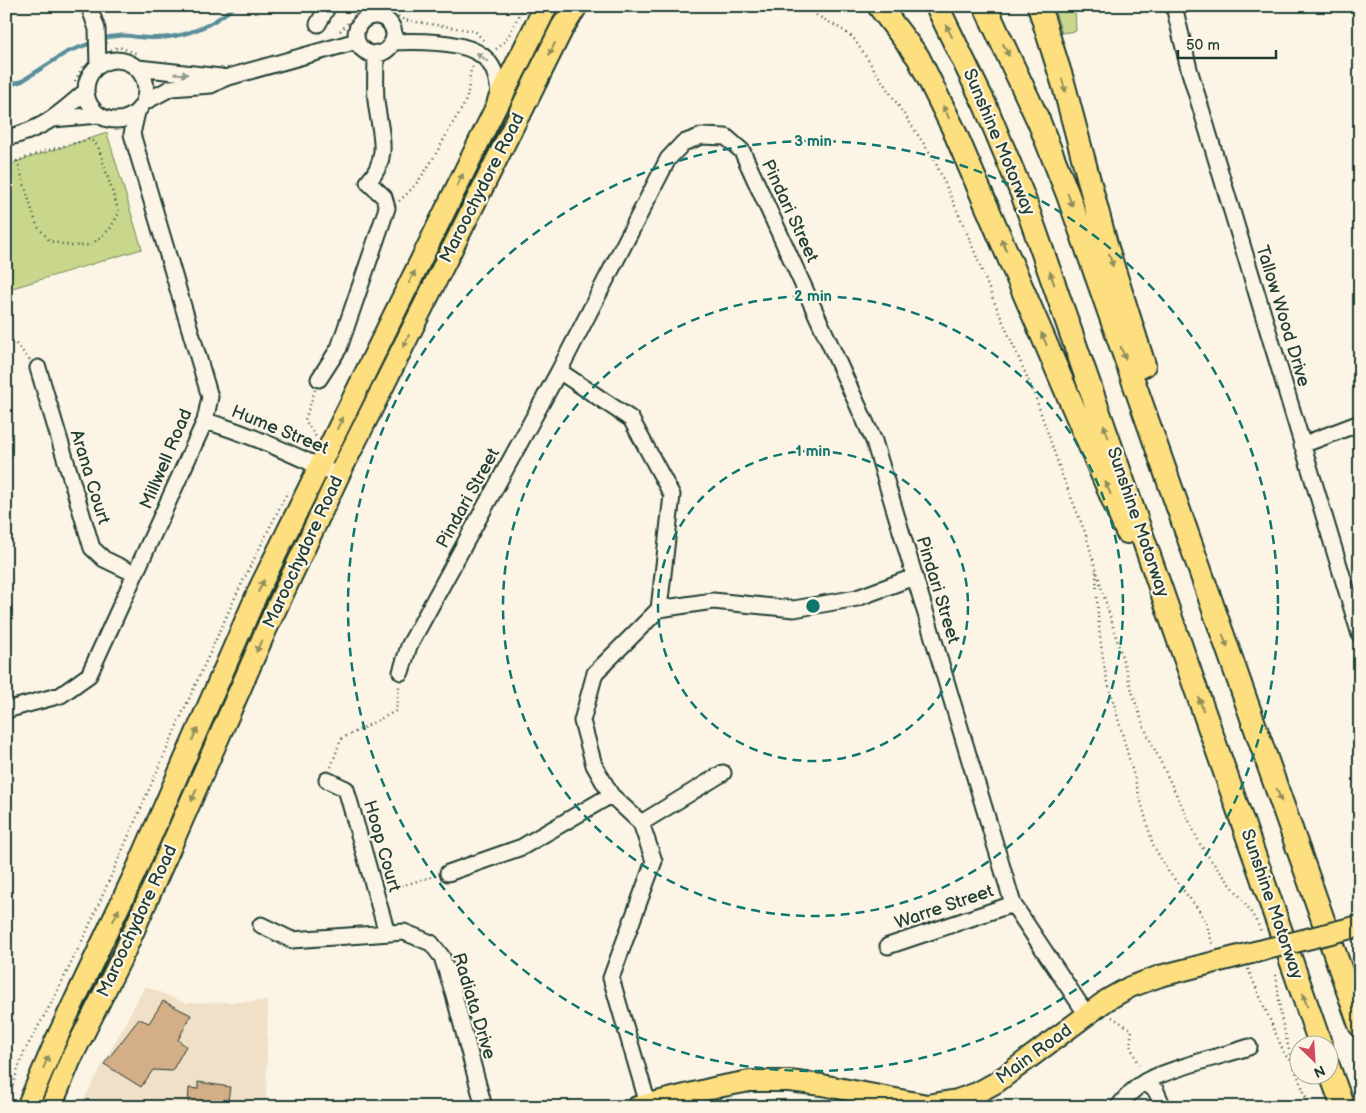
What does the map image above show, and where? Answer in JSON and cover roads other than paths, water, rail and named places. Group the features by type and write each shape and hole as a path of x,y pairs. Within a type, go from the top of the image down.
{"highway":[{"name":"Maroochydore Road","path":"498,101 546,6"},
{"name":"Maroochydore Road","path":"521,111 562,28 576,6"},
{"path":"879,6 918,57 937,93 966,156 1134,550 1157,576"},
{"name":"Sunshine Motorway","path":"936,6 985,105 1023,196 1318,1036"},
{"path":"985,6 1036,114 1068,195 1360,1025"},
{"path":"1039,6 1064,86 1112,266 1165,432 1209,561 1209,595"},
{"path":"1335,1086 1343,1107"}],"main road":[{"name":"Maroochydore Road","path":"27,1107 55,1042 135,873 240,631 498,101"},
{"name":"Maroochydore Road","path":"56,1103 85,1030 124,953 267,628 339,475 521,111"},
{"name":"Main Road","path":"643,1105 750,1081 789,1081 822,1085 927,1106 957,1100 977,1093 997,1082 1107,1000 1130,987 1160,976 1359,926"}],"street":[{"path":"318,24 328,6"},
{"name":"Tallow Wood Drive","path":"1174,6 1189,69 1360,636"},
{"path":"90,8 97,29 110,48 125,61 138,68 225,78"},
{"path":"378,16 388,21 393,31 392,42 386,50 376,53 365,50 357,41 356,36 359,25 367,18 378,16"},
{"path":"114,120 126,118 171,88 211,85 225,78 357,41"},
{"path":"392,42 415,41 483,50 493,70 498,88 498,101"},
{"path":"99,115 91,107 86,91 90,74 110,48"},
{"path":"319,379 338,348 386,212 387,205 384,197 368,182 376,171 383,153 376,99 376,53"},
{"path":"138,68 146,85 146,94 140,108"},
{"path":"6,138 31,131 53,119 86,91"},
{"name":"Millwell Road","path":"6,710 61,694 89,675 205,421 210,397 132,134 140,108"},
{"path":"53,119 99,115 114,120 132,134"},
{"name":"Pindari Street","path":"401,672 409,646 559,371 668,159 683,143 702,136 726,137 742,151 874,441 1013,904 1087,1015"},
{"name":"Arana Court","path":"38,368 92,548 104,560 135,574"},
{"path":"559,371 632,419 672,495 659,609"},
{"name":"Hume Street","path":"205,421 339,475"},
{"path":"1302,445 1360,423"},
{"path":"643,1105 611,978 654,861 641,823 611,795 594,765 582,721 595,673 659,609 713,601 794,609 857,598 914,577"},
{"path":"641,823 723,773"},
{"name":"Hoop Court","path":"327,780 346,789 387,933"},
{"path":"448,873 522,847 611,795"},
{"name":"Warre Street","path":"888,946 1013,904"},
{"name":"Radiata Drive","path":"260,925 292,940 404,932 430,943 442,957 484,1107"},
{"path":"1118,1107 1123,1100 1145,1082 1169,1072 1249,1047"},
{"path":"1145,1082 1156,1091 1163,1107"}],"waterway":[{"path":"101,39 122,36 154,38 176,36 207,25 235,6"},
{"path":"6,86 22,81 67,52 94,42"}]}
